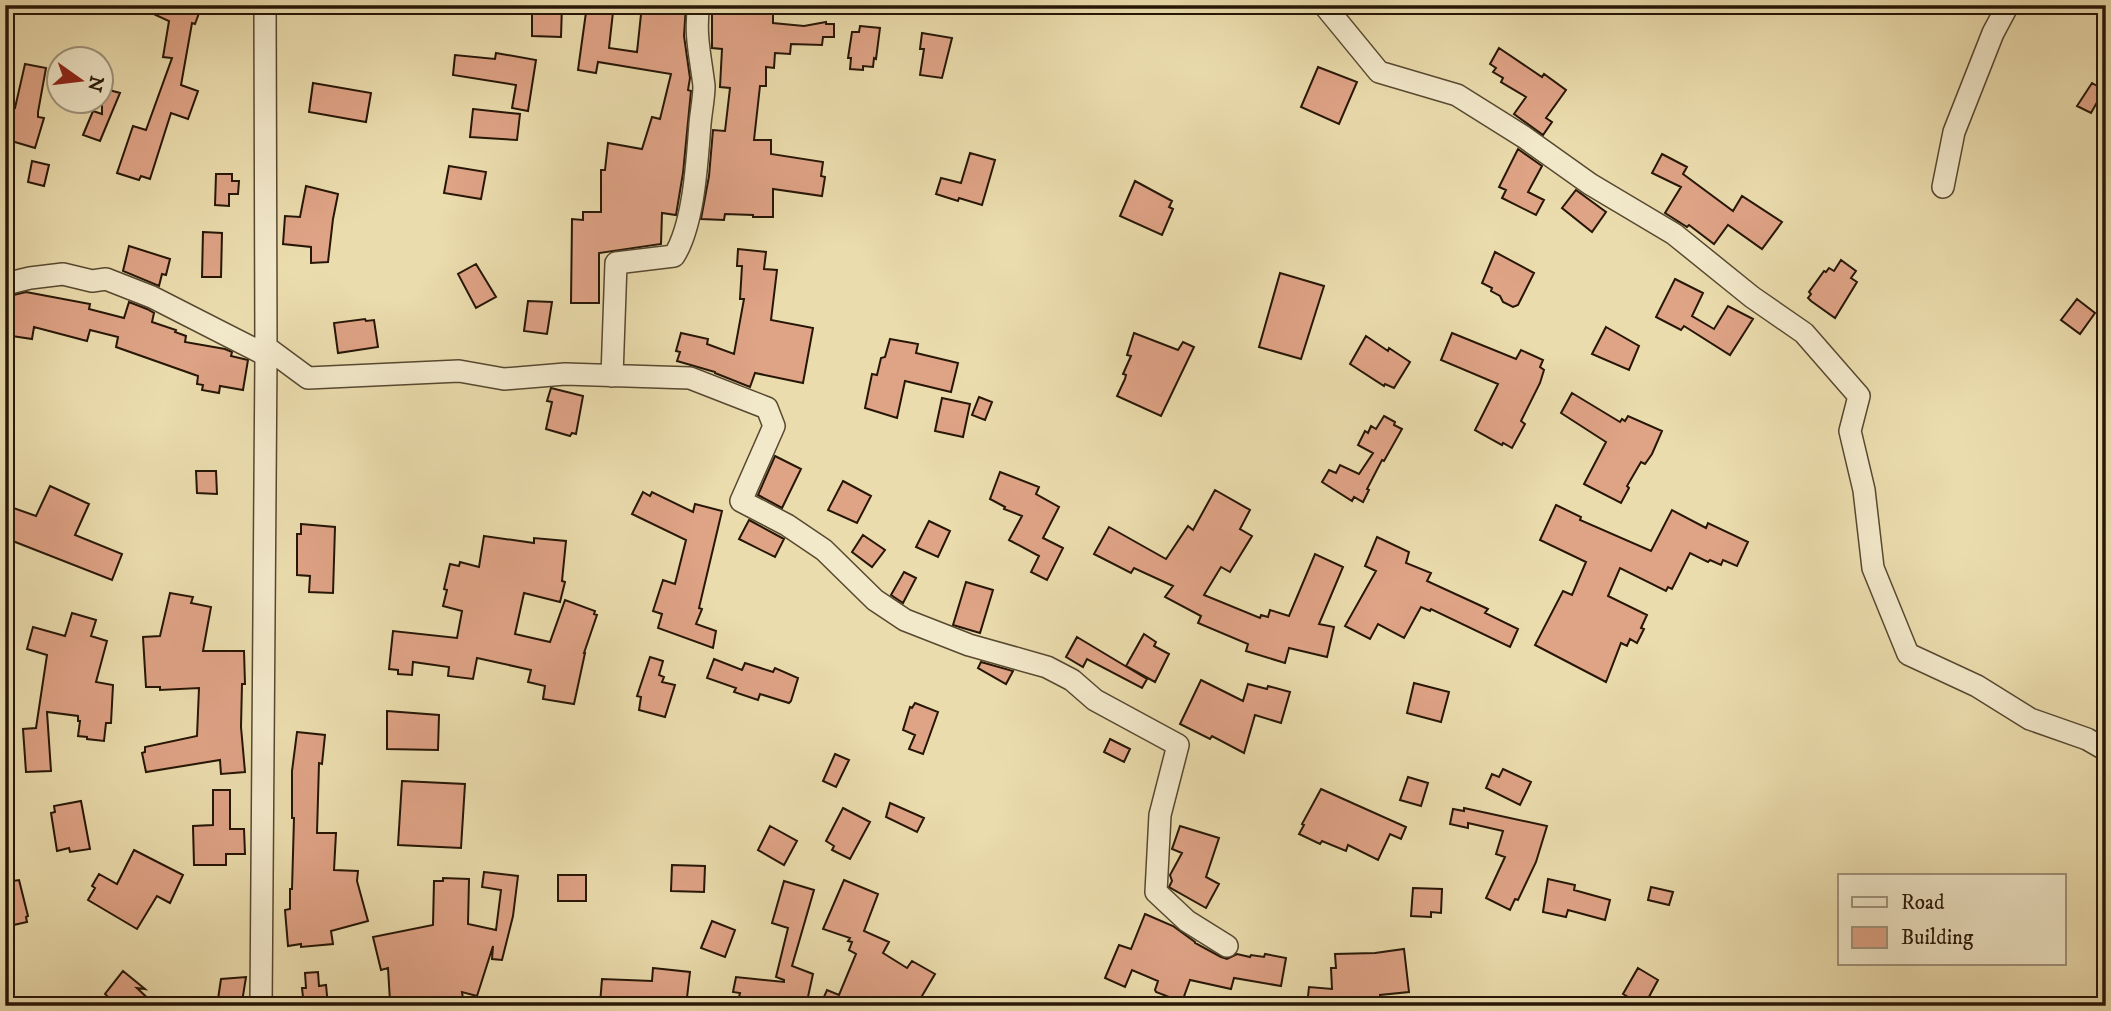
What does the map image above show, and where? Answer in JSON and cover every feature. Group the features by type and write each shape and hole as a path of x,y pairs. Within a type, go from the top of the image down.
{"street":[{"path":"261,1006 266,351 265,5"},
{"path":"612,376 616,263 674,256 680,247 690,207 697,169 704,89 695,23 699,5"},
{"path":"1324,5 1379,72 1457,94 1590,184 1674,234 1752,297 1804,333 1859,396 1850,431 1864,490 1873,568 1908,654 1977,686 2030,719 2087,739 2106,750"},
{"path":"1943,187 1954,132 1993,33 2008,5"},
{"path":"5,284 63,274 92,281 106,279 152,297 266,351 308,378 459,371 504,379 565,374 690,378 767,408 774,426 741,501 787,525 824,550 876,600 905,620 969,645 1047,667 1072,680 1096,700 1178,745 1160,815 1156,892 1187,921 1227,946"}],"building":[{"path":"134,5 202,5 195,24 192,23 181,85 198,91 188,119 171,113 150,179 141,176 139,180 117,173 133,126 146,130 172,58 163,57 169,21"},
{"path":"532,5 562,5 561,37 532,36"},
{"path":"587,5 600,5 600,10 613,12 609,48 637,52 642,5 686,5 684,36 690,78 688,90 691,91 676,215 662,213 661,244 599,253 599,303 571,303 572,219 583,220 583,212 601,212 601,170 605,170 608,143 642,149 652,117 660,119 671,74 598,62 596,73 578,70"},
{"path":"712,5 751,5 750,9 773,10 773,23 804,26 826,22 834,24 834,37 823,37 822,45 791,44 790,54 775,53 774,68 766,67 766,86 760,86 754,140 771,140 771,154 823,162 821,176 825,177 822,196 773,189 773,217 725,214 724,220 701,219 709,176 713,130 725,131 730,88 720,87 722,49 712,48"},
{"path":"860,26 880,28 876,59 874,58 873,67 863,66 863,70 850,69 851,58 848,58 852,32 859,32"},
{"path":"922,33 952,38 942,78 920,75 924,49 920,49"},
{"path":"1499,48 1566,90 1546,118 1552,122 1543,135 1514,114 1526,97 1501,82 1503,78 1493,72 1496,68 1490,64"},
{"path":"496,53 536,60 528,111 512,108 516,85 453,75 455,55 495,59"},
{"path":"25,64 46,68 38,112 38,117 44,118 35,148 8,140 9,135 5,134 5,105 15,108"},
{"path":"1318,67 1357,82 1339,124 1301,107"},
{"path":"313,83 371,93 366,122 309,112"},
{"path":"2092,83 2104,90 2091,113 2077,106"},
{"path":"473,109 520,114 517,140 470,137"},
{"path":"91,116 110,116 100,141 83,135"},
{"path":"1518,149 1542,166 1528,192 1544,200 1536,215 1502,198 1506,190 1499,187"},
{"path":"970,153 995,160 982,205 936,194 941,178 961,183"},
{"path":"1662,154 1687,167 1683,174 1733,211 1742,196 1782,222 1762,249 1728,225 1714,244 1689,225 1687,227 1665,213 1681,187 1652,173"},
{"path":"32,161 49,165 44,186 28,182"},
{"path":"449,166 486,172 481,199 444,193"},
{"path":"216,174 232,174 232,181 239,181 238,194 229,194 229,206 215,205"},
{"path":"1135,181 1172,201 1169,207 1173,209 1162,235 1120,216"},
{"path":"306,186 338,194 328,262 311,263 311,247 283,244 285,216 300,217"},
{"path":"1576,190 1606,212 1592,232 1562,208"},
{"path":"203,232 222,233 221,277 202,277"},
{"path":"129,246 170,259 166,275 162,274 159,286 123,271"},
{"path":"738,249 766,252 764,269 777,270 771,320 813,328 803,383 755,373 750,387 715,372 677,361 680,352 676,351 681,333 708,339 707,344 734,354 744,299 740,299 742,266 737,266"},
{"path":"1495,252 1534,273 1518,305 1513,307 1503,302 1500,296 1491,291 1492,288 1482,283"},
{"path":"1841,260 1856,271 1851,278 1857,282 1835,318 1808,298 1811,294 1809,292 1824,271 1829,268 1834,271"},
{"path":"476,264 496,297 476,308 458,274"},
{"path":"1280,273 1324,286 1301,359 1259,347"},
{"path":"1675,279 1703,293 1692,316 1714,329 1728,306 1753,319 1730,355 1684,326 1681,330 1656,317"},
{"path":"26,292 90,304 89,309 124,318 129,302 147,309 154,313 152,322 186,336 185,342 225,349 232,352 231,356 248,360 243,390 220,386 219,393 202,390 203,385 197,384 198,376 116,347 118,337 90,330 87,341 34,327 32,339 5,335 5,297"},
{"path":"2077,299 2095,313 2080,334 2061,320"},
{"path":"528,301 552,302 547,334 524,331"},
{"path":"374,320 378,347 338,353 334,323"},
{"path":"1606,327 1639,346 1629,370 1592,354"},
{"path":"1134,333 1178,350 1183,342 1194,347 1161,416 1117,396 1125,379 1126,375 1123,374 1131,356 1127,355"},
{"path":"1452,333 1516,359 1521,350 1543,360 1540,367 1544,370 1540,383 1521,421 1525,424 1512,448 1475,430 1498,384 1441,360"},
{"path":"1366,336 1410,362 1394,388 1385,384 1384,386 1350,364"},
{"path":"890,339 918,344 916,353 958,363 951,392 905,381 897,418 865,408 872,374 877,375"},
{"path":"551,388 583,396 576,434 572,433 570,436 546,429 552,402 547,401"},
{"path":"1572,393 1620,422 1622,419 1625,421 1628,416 1662,431 1652,454 1645,464 1641,462 1627,486 1629,488 1621,503 1584,484 1606,442 1561,413"},
{"path":"979,397 992,402 985,420 972,415"},
{"path":"942,398 970,404 963,437 935,431"},
{"path":"1384,416 1402,429 1384,461 1382,460 1363,502 1354,497 1352,501 1322,482 1329,470 1336,473 1340,465 1359,474 1373,453 1358,445 1365,431 1368,433 1371,426 1376,429"},
{"path":"775,456 801,469 782,508 758,495"},
{"path":"196,471 216,471 217,494 197,493"},
{"path":"1000,472 1039,487 1036,494 1059,507 1043,538 1063,548 1047,580 1031,572 1039,556 1009,540 1022,516 1004,509 1005,507 990,499"},
{"path":"843,481 871,496 857,523 828,510"},
{"path":"50,486 89,504 75,535 122,554 112,580 5,538 5,505 36,516"},
{"path":"1215,490 1250,510 1240,529 1252,536 1230,572 1221,567 1204,595 1260,618 1261,615 1268,617 1270,610 1289,616 1315,554 1343,567 1319,624 1334,627 1327,657 1289,648 1285,663 1246,651 1248,644 1198,623 1201,616 1165,597 1173,586 1134,568 1131,573 1094,554 1109,527 1166,559 1188,526 1193,530"},
{"path":"643,492 650,496 652,492 693,512 695,504 722,511 699,608 702,609 696,624 716,631 713,648 658,628 662,614 653,611 663,580 675,584 686,540 632,514"},
{"path":"1556,505 1581,517 1580,520 1651,551 1672,510 1706,528 1708,523 1748,542 1737,566 1723,560 1721,565 1710,560 1708,562 1690,553 1672,589 1668,587 1666,591 1620,568 1608,596 1647,615 1637,643 1630,639 1627,646 1621,643 1606,682 1535,645 1563,591 1572,595 1586,562 1540,540"},
{"path":"749,520 784,539 775,557 739,539"},
{"path":"929,521 950,531 938,557 916,547"},
{"path":"301,524 335,527 333,593 309,592 310,576 297,575 297,534 301,534"},
{"path":"863,535 885,550 872,567 852,552"},
{"path":"484,536 534,543 534,538 566,541 562,581 565,582 560,602 524,593 515,634 550,642 565,600 595,611 594,614 597,615 584,653 574,704 543,699 545,686 528,682 531,670 477,658 473,679 448,676 449,667 413,662 412,675 398,674 398,670 389,669 393,631 457,638 462,611 443,606 450,564 459,566 460,562 479,567"},
{"path":"1377,537 1409,552 1406,563 1431,573 1427,581 1488,609 1485,613 1518,629 1510,647 1431,609 1430,611 1421,607 1404,638 1378,624 1370,639 1345,626 1376,571 1365,566"},
{"path":"904,572 916,578 903,603 891,595"},
{"path":"966,582 993,590 980,633 953,625"},
{"path":"170,593 193,597 191,603 211,607 203,651 244,651 245,684 242,684 241,727 245,772 221,774 220,760 146,772 142,753 145,752 145,747 197,736 199,688 160,690 160,687 146,687 143,637 160,636"},
{"path":"72,613 96,620 91,636 107,641 96,682 113,685 111,723 106,723 104,741 87,739 78,736 78,716 47,712 51,771 26,772 23,729 36,728 47,655 27,649 33,627 65,636"},
{"path":"1144,634 1156,642 1154,646 1169,654 1155,682 1126,666"},
{"path":"1077,637 1147,679 1142,688 1087,659 1083,667 1066,657"},
{"path":"650,657 663,661 659,675 664,677 662,682 675,685 665,717 639,710 641,697 637,696"},
{"path":"714,659 742,670 745,663 773,672 775,668 798,678 791,701 789,703 760,694 758,700 734,692 736,688 707,678"},
{"path":"981,662 1013,671 1006,684 978,668"},
{"path":"1201,680 1243,701 1248,684 1290,692 1281,723 1255,715 1244,753 1212,736 1210,739 1180,724"},
{"path":"1414,683 1449,692 1441,722 1407,713"},
{"path":"915,703 938,712 923,754 909,749 915,735 903,730 910,707"},
{"path":"387,711 439,715 438,750 387,749"},
{"path":"297,732 325,735 322,764 319,763 317,833 336,833 334,870 358,871 357,881 368,921 331,931 333,944 301,947 301,944 288,946 285,910 290,909 292,889 292,771"},
{"path":"1110,739 1130,749 1124,762 1104,752"},
{"path":"835,754 849,760 836,787 823,781"},
{"path":"1503,769 1531,782 1520,805 1486,788 1492,774 1499,777"},
{"path":"1408,777 1428,783 1421,806 1400,800"},
{"path":"402,781 465,784 461,848 398,845"},
{"path":"1321,789 1406,827 1401,839 1390,834 1378,860 1348,845 1346,851 1322,841 1320,844 1299,834"},
{"path":"213,790 230,790 230,829 244,829 245,854 226,854 226,865 194,865 193,826 213,825"},
{"path":"81,801 90,849 70,852 69,848 57,851 51,813 55,812 54,806"},
{"path":"890,803 924,818 917,832 886,817"},
{"path":"843,808 870,822 850,859 832,850 834,846 826,841"},
{"path":"1464,808 1547,826 1536,862 1518,900 1515,899 1510,910 1486,898 1505,857 1496,854 1503,831 1468,823 1468,828 1450,824 1453,809 1464,811"},
{"path":"770,826 797,841 784,865 758,850"},
{"path":"1180,826 1219,838 1206,877 1219,884 1206,908 1169,887 1172,881 1170,875 1182,853 1172,849"},
{"path":"134,850 183,875 170,903 157,896 137,929 88,900 99,874 117,884"},
{"path":"672,865 705,866 704,892 671,891"},
{"path":"484,872 518,876 513,916 502,960 492,959 493,946 477,996 462,992 464,1006 411,1006 410,999 390,1001 388,968 381,970 373,937 433,925 434,881 443,881 443,878 469,879 468,924 496,930 501,890 482,887"},
{"path":"558,875 586,875 586,901 558,901"},
{"path":"1548,879 1575,885 1574,890 1610,900 1605,920 1568,910 1566,917 1543,912"},
{"path":"19,880 28,916 27,922 9,926 8,922 5,923 5,882"},
{"path":"844,880 878,894 864,931 889,942 883,953 907,968 912,961 935,974 916,1006 820,1006 827,990 839,995 856,954 849,950 852,942 848,941 850,938 823,929"},
{"path":"784,881 814,890 792,966 813,974 806,1006 746,1006 748,998 739,997 740,993 733,992 736,977 784,982 776,977 788,928 772,923"},
{"path":"1651,887 1673,892 1669,905 1648,900"},
{"path":"1413,888 1442,889 1441,913 1431,912 1431,917 1411,916"},
{"path":"1145,914 1173,926 1195,943 1227,959 1237,954 1264,957 1265,954 1286,958 1281,986 1234,978 1231,989 1190,980 1182,1002 1156,992 1158,981 1132,970 1125,987 1105,978 1119,945 1131,949"},
{"path":"712,921 735,930 725,957 701,948"},
{"path":"1404,949 1409,992 1380,995 1380,1006 1307,1006 1309,987 1332,989 1331,968 1336,968 1335,954"},
{"path":"653,968 690,972 686,1006 600,1004 602,979 652,981"},
{"path":"1638,968 1658,980 1644,1006 1623,994"},
{"path":"123,971 145,989 137,988 156,1006 117,1006 105,994"},
{"path":"318,972 319,986 326,985 328,1006 304,1006 302,988 306,988 305,973"},
{"path":"246,977 242,1002 218,999 221,979"}]}
